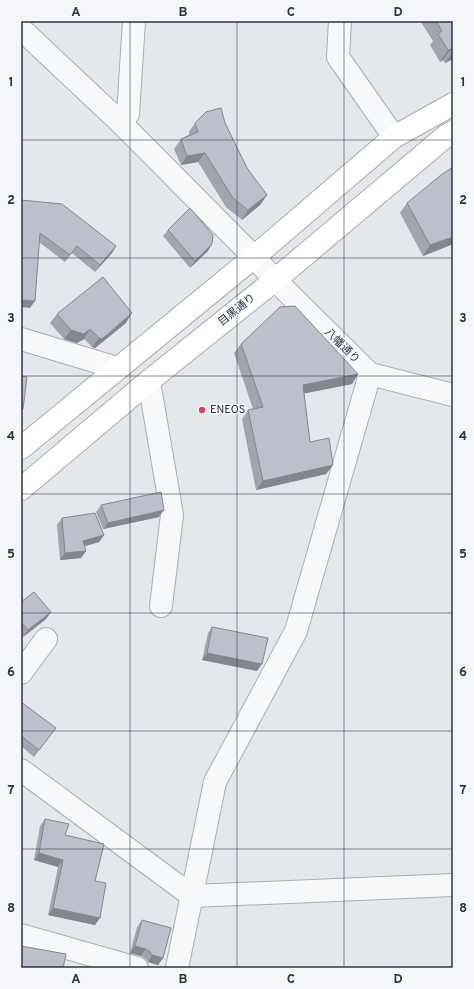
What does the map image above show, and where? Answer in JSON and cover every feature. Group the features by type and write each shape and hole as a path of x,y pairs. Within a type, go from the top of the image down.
{"main road":[{"path":"21,448 254,257 394,137 453,104"},
{"name":"目黒通り","path":"21,489 149,381 275,280 446,136 453,132"}],"street":[{"path":"121,123 128,114 134,21"},
{"path":"340,21 338,57 394,137"},
{"name":"八幡通り","path":"21,29 121,123 275,280 370,374"},
{"path":"21,339 117,368"},
{"path":"177,968 215,782 296,631 370,374 453,395"},
{"path":"149,381 172,515 161,606"},
{"path":"21,673 46,639"},
{"path":"21,770 192,896 453,885"},
{"path":"21,935 137,968"}],"building":[{"path":"436,21 453,21 453,52 451,49 448,50 438,34 442,31"},
{"path":"221,108 225,123 247,168 267,195 248,210 233,198 205,153 187,156 181,139 198,132 195,123 206,112"},
{"path":"453,167 453,237 430,245 407,203"},
{"path":"21,200 62,204 116,246 100,265 77,246 70,255 40,233 35,301 21,300"},
{"path":"190,208 213,235 212,244 195,261 168,230"},
{"path":"103,277 132,313 102,339 90,329 84,334 71,330 57,314"},
{"path":"295,306 358,374 303,385 310,442 329,438 333,465 263,481 248,410 263,407 241,344 280,307"},
{"path":"21,376 27,377 23,409 21,411"},
{"path":"161,492 164,510 108,523 101,505"},
{"path":"95,513 104,535 83,541 86,551 65,553 62,518"},
{"path":"34,592 51,612 28,630 21,622 21,602"},
{"path":"212,627 268,638 262,664 207,653"},
{"path":"21,702 56,728 39,750 21,736"},
{"path":"45,819 69,824 65,835 104,844 95,881 106,883 100,918 53,908 63,860 39,853"},
{"path":"142,920 171,928 163,958 152,955 146,949 135,946"},
{"path":"21,946 66,954 63,968 21,968"}],"place":[{"name":"ENEOS","path":"202,410"}]}
